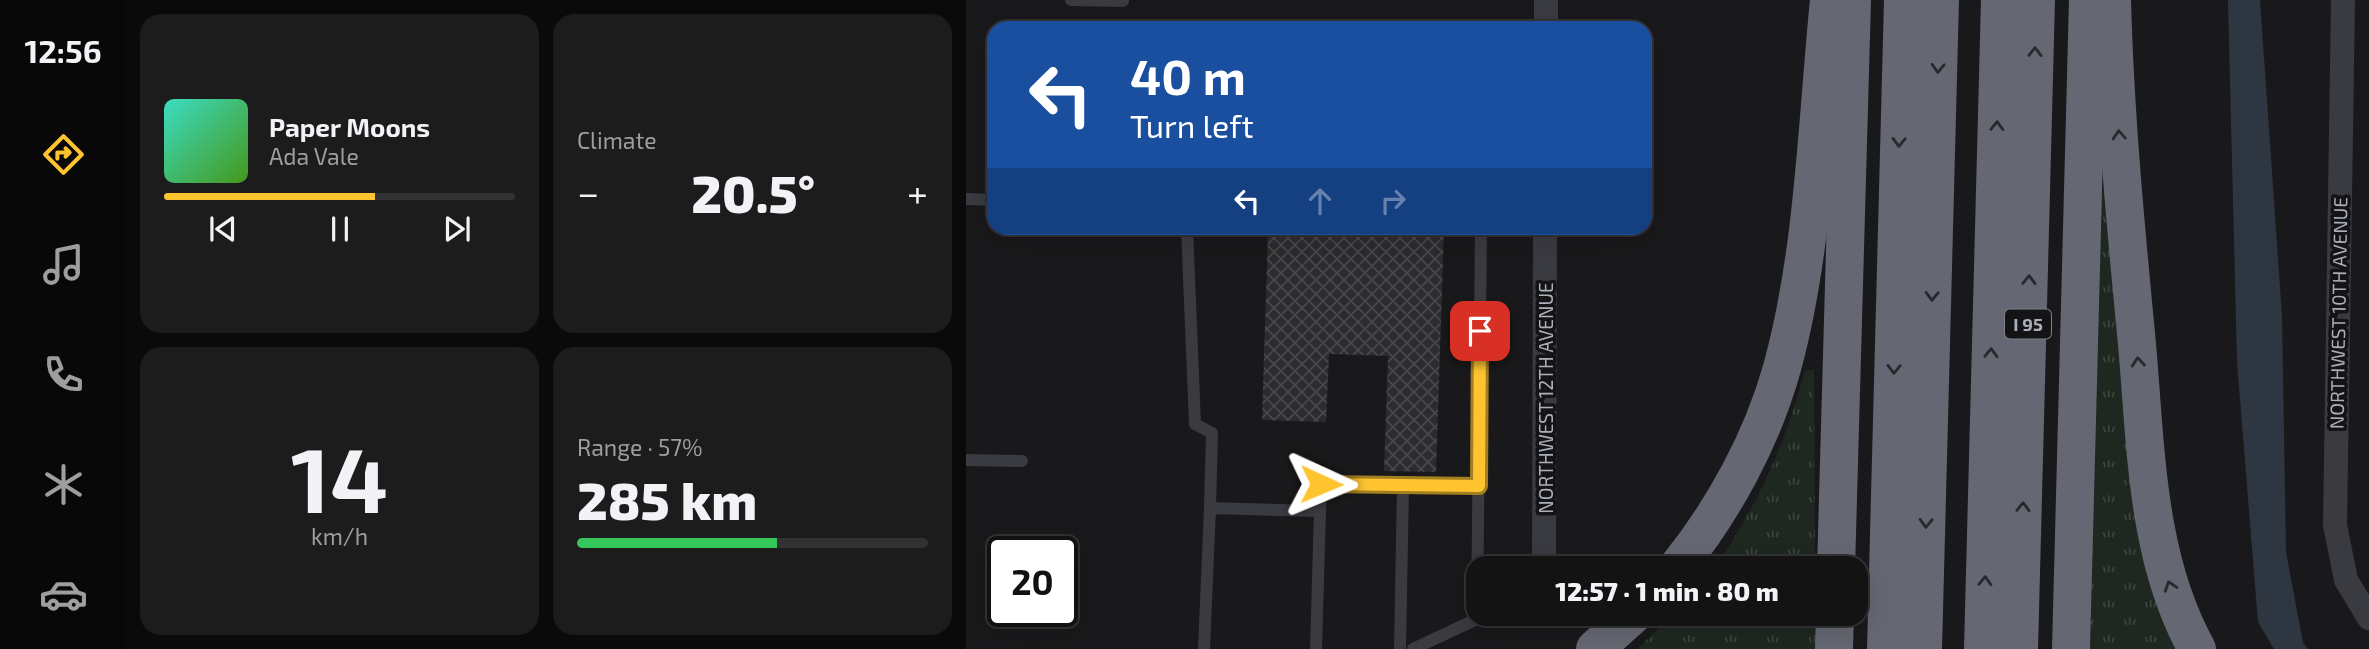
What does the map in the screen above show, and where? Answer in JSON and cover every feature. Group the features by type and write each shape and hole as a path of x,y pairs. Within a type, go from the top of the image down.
{"highway":[{"path":"1686,556 1708,528 1734,482 1761,425 1782,366 1805,240 1829,0"},
{"path":"1836,556 1852,0"},
{"path":"1886,649 1903,0"},
{"path":"1923,649 1940,0"},
{"path":"1983,649 2000,0"},
{"name":"I 95","path":"2019,649 2036,0"},
{"path":"2071,649 2088,0"},
{"path":"2112,0 2123,191 2154,513 2168,580 2197,649"},
{"path":"1595,649 1621,626"},
{"path":"1834,649 1835,626"}],"street":[{"path":"1546,0 1546,21"},
{"name":"NORTHWEST 10TH AVENUE","path":"2343,0 2335,525 2346,580 2369,618"},
{"name":"NORTHWEST 12TH AVENUE","path":"1544,556 1545,235"}],"lane":[{"path":"1071,0 1123,1"},
{"path":"966,199 987,200"},
{"path":"1187,235 1195,425 1212,433 1204,649"},
{"path":"1478,556 1481,235"},
{"path":"966,460 1022,461"},
{"path":"1316,649 1321,484 1479,486"},
{"path":"1400,649 1403,485"},
{"path":"1210,508 1320,511"},
{"path":"1413,649 1466,624"}],"green space":[{"path":"2100,191 2111,191 2184,649 2090,649"},
{"path":"1805,370 1814,370 1815,556 1723,556 1769,474"},
{"path":"1661,626 1816,626 1816,649 1637,649"}],"shaded area":[{"path":"2228,0 2260,0 2282,316 2286,552 2303,643 2308,649 2274,649 2258,622 2237,362"}],"building":[{"path":"1268,235 1444,235 1436,472 1384,471 1388,356 1329,354 1326,422 1262,420"}],"route":[{"path":"1321,484 1479,486 1480,331"}]}
